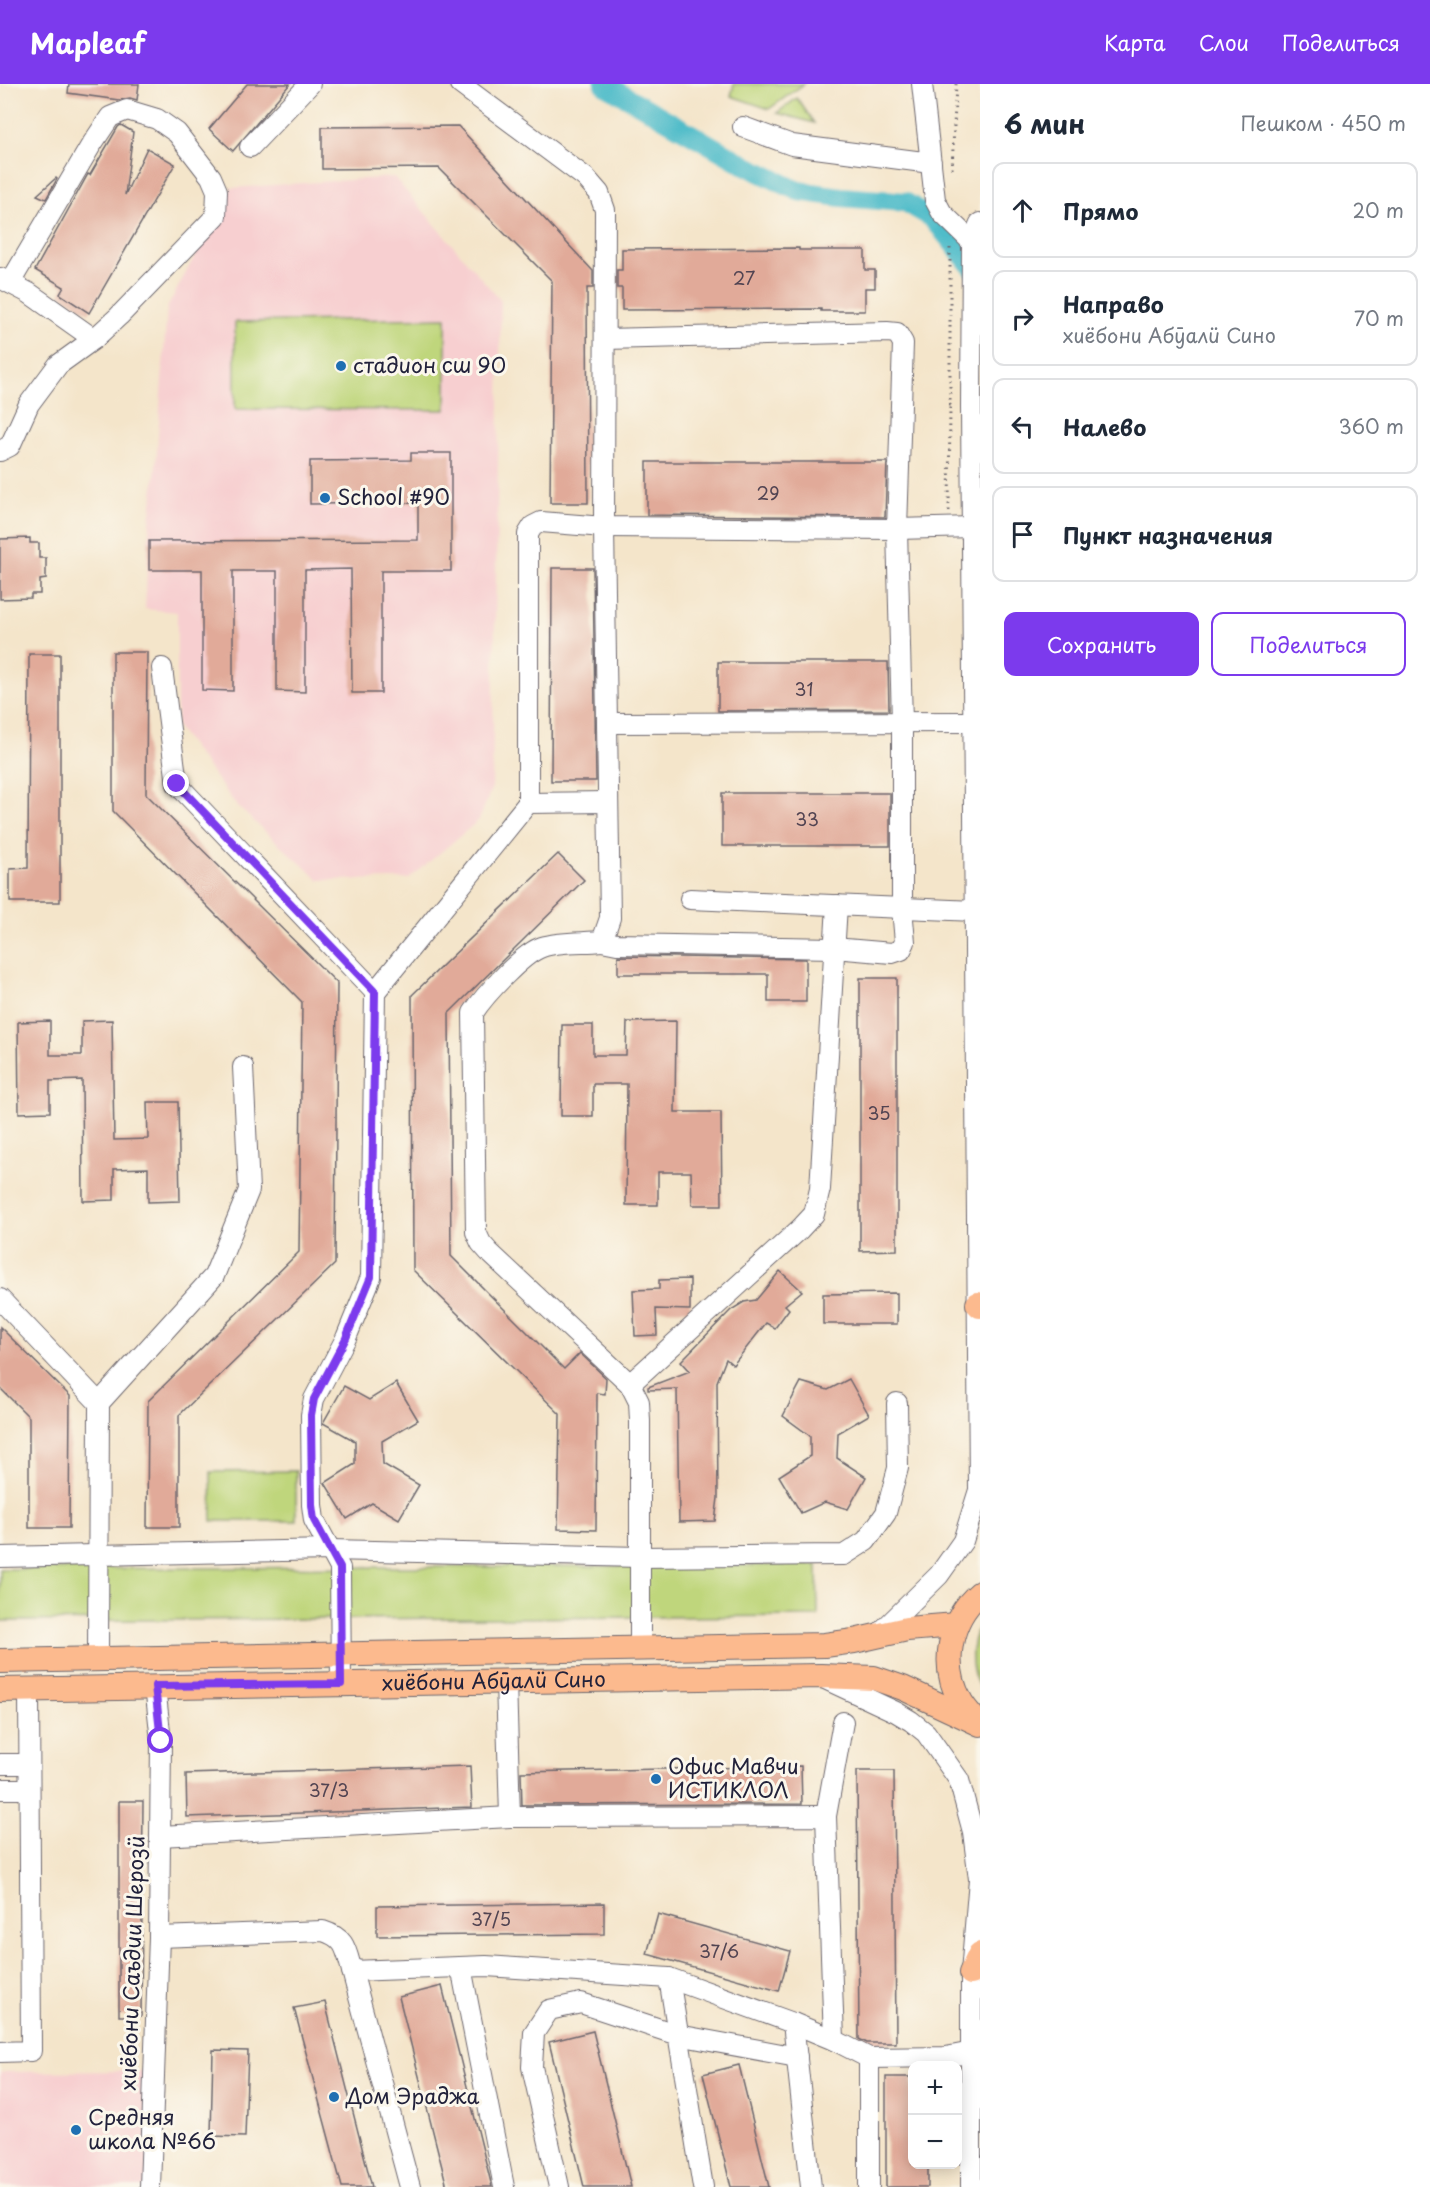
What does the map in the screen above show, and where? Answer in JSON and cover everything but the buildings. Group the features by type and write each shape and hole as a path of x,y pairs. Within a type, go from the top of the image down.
{"main road":[{"name":"хиёбони Абӯалӣ Сино","path":"979,1723 961,1702 951,1677 950,1651 956,1625 970,1602 980,1593"},
{"name":"хиёбони Абӯалӣ Сино","path":"0,1661 825,1645 907,1629 956,1625"},
{"name":"хиёбони Абӯалӣ Сино","path":"0,1690 818,1676 874,1678 903,1688 979,1723"}],"street":[{"path":"250,147 310,84"},
{"path":"460,84 586,178 599,193 605,210 604,527 610,918 602,941"},
{"path":"922,84 935,200 942,213 972,242"},
{"path":"0,451 10,446 29,404 58,365 94,339 119,316 216,216 217,191 210,177 177,133 157,119 127,110 110,117 5,280 29,293 94,339"},
{"path":"743,127 792,145 931,163"},
{"path":"879,1635 939,1575 963,1541 979,1490 972,242 980,223"},
{"path":"605,339 897,333 903,342 897,529 902,723 902,908 905,942 901,950 892,953 834,948 617,944 602,941 545,946 533,950 482,999 473,1013 476,1232 481,1243 489,1252 630,1384 639,1402 640,1648"},
{"path":"341,1684 340,1568 314,1520 311,1415 314,1399 346,1338 371,1277 375,992 528,803 528,534 533,526 541,522 604,527 897,529 973,526"},
{"path":"162,668 177,784 375,992"},
{"path":"608,723 974,722"},
{"path":"528,803 608,802"},
{"path":"690,899 975,911"},
{"path":"630,1384 814,1214 820,1189 837,905"},
{"path":"98,1659 99,1403 214,1276 249,1190 243,1067"},
{"path":"0,1299 99,1403"},
{"path":"0,1557 330,1550 640,1557 844,1555 867,1540 886,1513 898,1468 897,1403"},
{"path":"818,1676 911,1721 926,1733 959,1780 973,1832 979,1880 972,2052 971,2187"},
{"path":"506,1681 510,1817"},
{"name":"хиёбони Саъдии Шерозӣ","path":"150,2187 159,1937 161,1741 155,1686"},
{"path":"0,2052 31,2052 28,1689"},
{"path":"834,2040 826,1816 843,1722"},
{"path":"0,1764 29,1764"},
{"path":"0,1789 29,1789"},
{"path":"160,1836 510,1817 826,1816"},
{"path":"159,1937 323,1931 335,1935 344,1944 410,2187"},
{"path":"352,1971 486,1966 669,1978 793,2023 869,2058 946,2057 972,2052"},
{"path":"462,1967 504,2187"},
{"path":"669,1978 703,2187"},
{"path":"559,2187 532,2067 534,2033 549,2010 580,2003 678,2035 796,2056"},
{"path":"793,2023 811,2187"},
{"path":"869,2058 869,2187"}],"path":[{"path":"948,527 950,405"}],"shaded area":[{"name":"School #90","path":"394,177 501,301 492,787 479,820 409,879 319,880 237,806 177,727 177,612 145,609 167,308 231,188"},
{"name":"Средняя школа №66","path":"152,2071 153,2187 0,2187 0,2072"}],"green space":[{"path":"734,84 804,84 769,109 731,96"},
{"path":"797,98 814,123 777,113"},
{"name":"стадион сш 90","path":"446,318 446,410 235,409 235,322"},
{"path":"296,1471 296,1521 212,1521 211,1472"},
{"path":"817,1565 818,1616 0,1621 0,1569"},
{"path":"980,1625 980,1688 972,1665 972,1648"}],"waterway":[{"path":"604,84 747,166 798,191 905,202 932,218 937,225"},
{"path":"942,230 978,274"}],"place":[{"name":"стадион сш 90","path":"341,366"},
{"name":"School #90","path":"325,498"},
{"name":"Офис Мавчи ИСТИКЛОЛ","path":"656,1779"},
{"name":"Дом Эраджа","path":"334,2097"},
{"name":"Средняя школа №66","path":"76,2130"}],"route":[{"path":"161,1741 155,1686 341,1684 340,1568 314,1520 311,1415 314,1399 346,1338 371,1277 375,992 177,784"}]}
